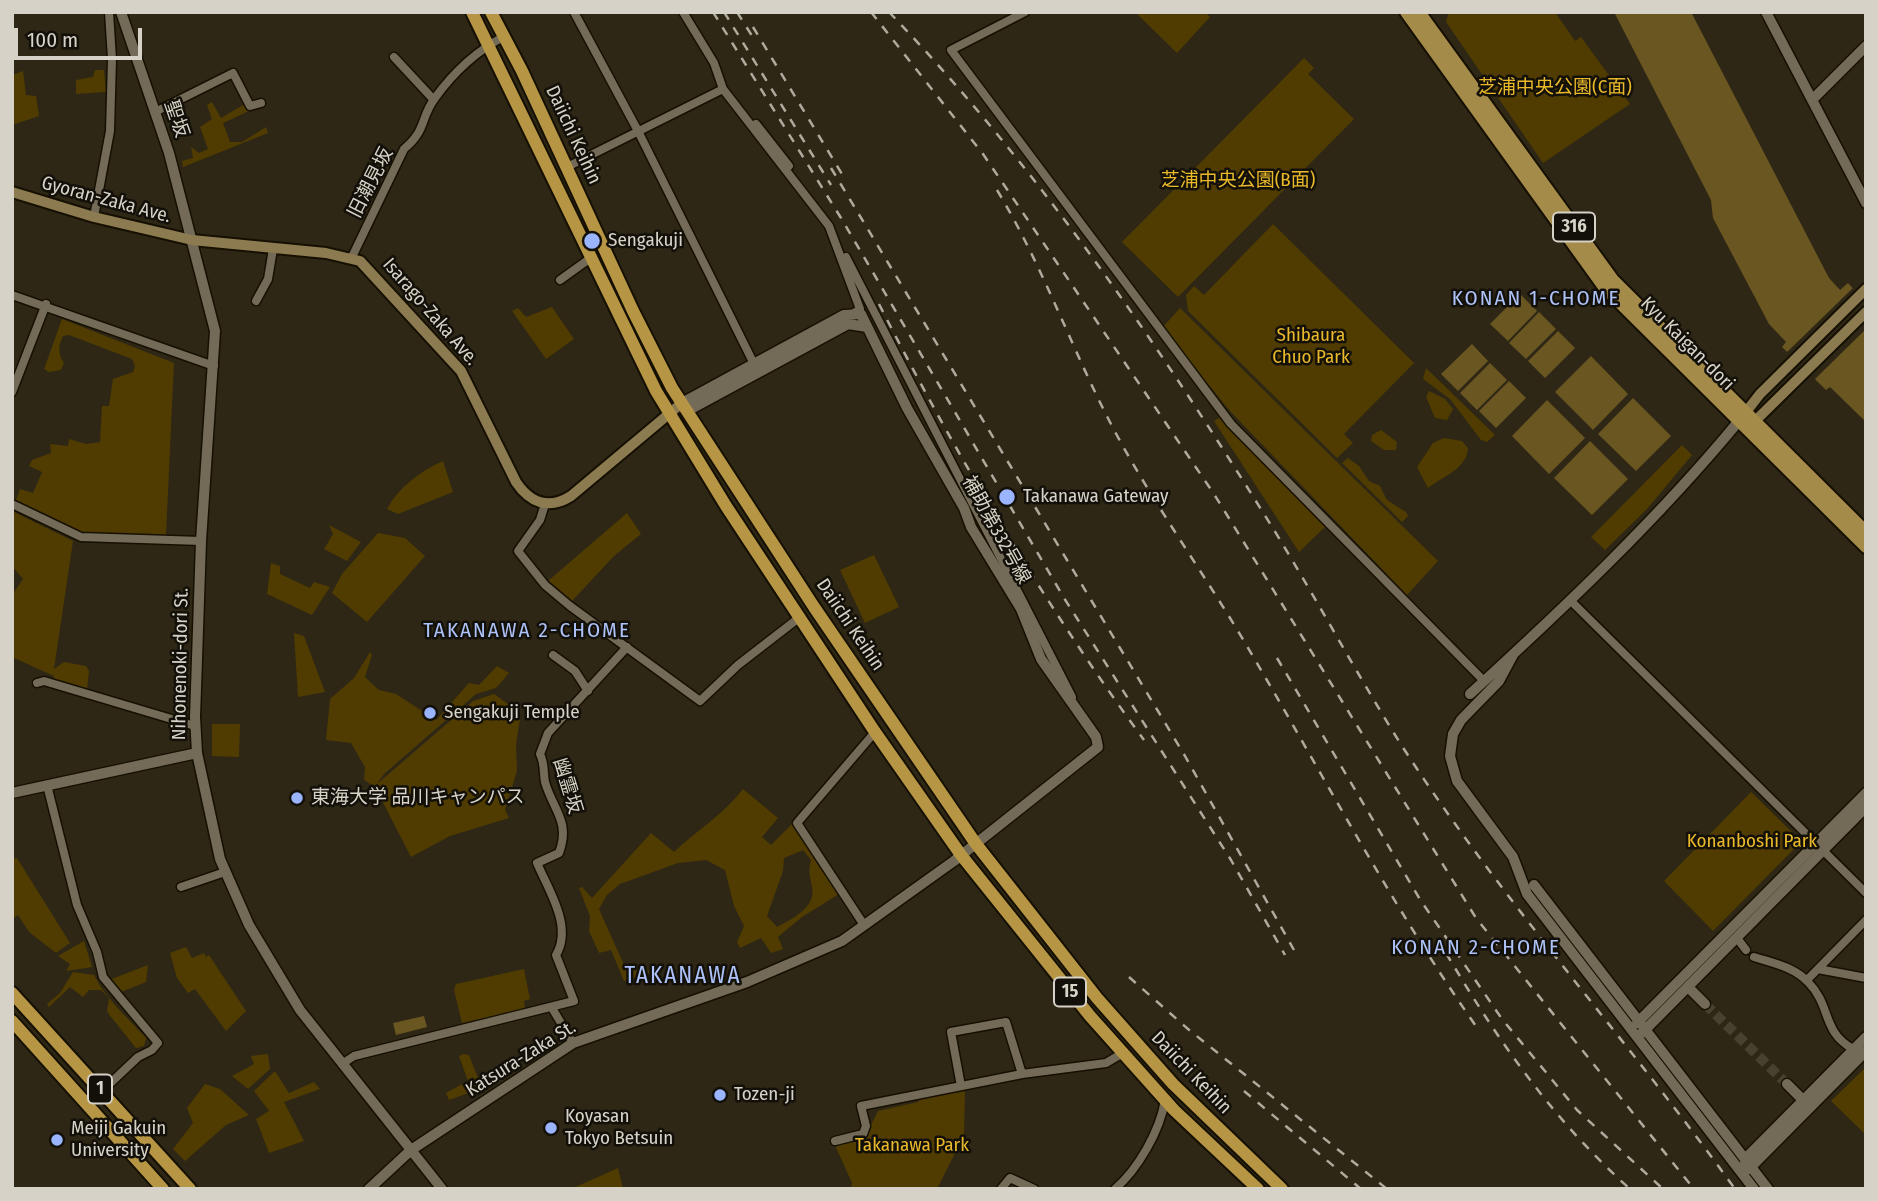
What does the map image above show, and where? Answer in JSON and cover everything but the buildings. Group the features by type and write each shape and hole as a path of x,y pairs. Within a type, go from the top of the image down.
{"highway":[{"path":"472,12 479,15 484,12"},
{"name":"Daiichi Keihin","path":"472,12 669,414 876,732 961,855 1035,950 1165,1100 1258,1189"},
{"name":"Daiichi Keihin","path":"491,12 522,71 633,311 684,407 945,800 976,844 1127,1034 1208,1119 1282,1189"},
{"path":"506,79 512,69 522,71"},
{"path":"930,811 945,800"},
{"name":"1","path":"12,993 190,1189"},
{"name":"1","path":"12,1021 163,1189"},
{"path":"71,1087 86,1073"}],"main road":[{"name":"Kyu Kaigan-dori","path":"1412,13 1599,282 1866,531"},
{"name":"Gyoran-Zaka Ave.","path":"12,192 94,217 191,240"},
{"name":"Isarago-Zaka Ave.","path":"191,240 352,257 367,266 450,357 473,392 516,482 529,497 545,504"},
{"path":"1746,421 1794,360 1865,290"},
{"path":"1746,421 1866,312"},
{"path":"545,504 565,500 578,491 669,414 684,407"},
{"name":"Kyu Kaigan-dori","path":"1746,421 1866,547"}],"street":[{"path":"94,217 110,131 112,59 109,12"},
{"name":"聖坂","path":"121,12 155,111 191,240"},
{"path":"574,12 638,131 754,364 684,407"},
{"path":"683,12 714,63 723,89 773,142 829,226 1098,747"},
{"path":"1025,12 951,50 1231,424 1484,681"},
{"path":"1766,12 1866,203"},
{"path":"394,57 433,99 473,57 505,36"},
{"path":"1812,100 1866,46"},
{"path":"155,111 233,73 250,106 261,103"},
{"path":"567,166 723,89"},
{"name":"旧潮見坂","path":"352,257 404,149 417,138 424,127 433,99"},
{"path":"684,407 860,309 829,226"},
{"name":"Nihonenoki-dori St.","path":"191,240 215,331 201,541 195,726 197,753 225,872 259,943 300,1010 442,1189"},
{"path":"257,301 268,279 273,249"},
{"path":"560,280 592,257"},
{"path":"12,295 46,304 214,366"},
{"path":"12,392 46,304"},
{"name":"補助第332号線","path":"684,407 844,315 861,314 907,408 964,508 971,527 1021,609 1041,659 1096,737 1098,747"},
{"path":"1470,694 1571,601 1746,421"},
{"path":"12,504 81,537 201,541"},
{"path":"545,504 540,520 518,551 545,585 700,701 738,665 800,617"},
{"path":"1571,601 1866,893"},
{"name":"幽霊坂","path":"552,1008 574,1001 556,956 563,944 564,930 537,863 559,853 565,837 556,804 546,783 540,754 548,733 627,647"},
{"path":"553,655 575,671 588,691"},
{"path":"1513,655 1499,681 1456,727 1450,755 1453,772 1513,857 1527,894 1749,1162 1768,1189"},
{"path":"37,683 44,681 195,726"},
{"path":"864,925 797,823 876,732"},
{"name":"Katsura-Zaka St.","path":"369,1189 411,1150 573,1043 802,960 842,940 976,844 1098,747"},
{"path":"12,793 197,753"},
{"path":"47,785 77,905 97,952 103,977 158,1043 138,1057 102,1091"},
{"path":"1639,1028 1688,987 1737,937 1866,793"},
{"path":"1639,1028 1819,847 1866,807"},
{"path":"181,887 225,872"},
{"path":"1534,885 1754,1189"},
{"path":"1807,980 1866,920"},
{"path":"1737,937 1746,950"},
{"path":"1754,957 1785,966 1807,980 1822,1002 1836,1038 1853,1049"},
{"path":"1818,969 1866,978"},
{"path":"1688,987 1705,1004"},
{"path":"342,1064 354,1056 552,1008 573,1043"},
{"path":"961,1086 951,1032 1006,1022 1022,1074"},
{"path":"1743,1174 1749,1162 1803,1100 1866,1037"},
{"path":"1749,1162 1866,1051"},
{"path":"835,1141 863,1134 866,1126 861,1106 1022,1074 1106,1063 1123,1054"},
{"path":"1787,1084 1803,1100"},
{"path":"1115,1189 1131,1174 1163,1113 1165,1100"},
{"path":"1001,1189 1010,1178 1034,1189"}],"green space":[{"path":"1135,12 1205,12 1210,17 1177,53"},
{"name":"芝浦中央公園(C面)","path":"1449,12 1555,12 1575,41 1581,37 1630,104 1543,163 1446,22"},
{"name":"芝浦中央公園(B面)","path":"1304,58 1314,68 1308,74 1354,119 1178,297 1122,242"},
{"path":"95,70 104,70 106,92 76,94 76,80 93,77"},
{"path":"23,71 26,95 36,96 39,116 12,125 12,75"},
{"path":"241,96 249,111 223,123 230,142 242,142 266,127 268,133 183,167 182,161 193,158 191,147 199,153 208,149 200,127 212,119 207,105 212,102 221,118 243,105"},
{"name":"Shibaura Chuo Park","path":"1273,224 1414,363 1344,434 1353,443 1337,458 1188,311 1186,295 1194,286 1204,295"},
{"path":"552,307 574,339 546,359 512,311 518,308 526,317"},
{"name":"Shibaura Chuo Park","path":"1180,308 1438,561 1407,595 1230,411 1162,328"},
{"path":"62,319 174,363 166,535 82,535 15,503 20,489 33,493 42,472 29,466 32,460 51,453 50,444 68,446 69,439 86,444 100,442 102,406 109,406 113,379 133,372 135,366 132,359 69,335 63,336 60,343 64,363 61,370 49,372 44,369"},
{"path":"1426,368 1495,435 1487,442 1481,440 1450,399 1423,379"},
{"path":"1429,391 1445,399 1453,409 1447,420 1435,418 1426,397"},
{"path":"1219,418 1325,527 1299,552 1214,421"},
{"path":"1381,430 1397,442 1396,450 1384,450 1371,441 1372,435"},
{"path":"1444,438 1462,441 1468,448 1467,455 1459,467 1428,488 1417,467 1433,443"},
{"path":"1682,445 1692,455 1647,509 1605,550 1591,537"},
{"path":"1348,458 1359,466 1369,481 1380,486 1387,500 1406,512 1408,516 1402,522 1342,463"},
{"path":"443,461 453,492 398,514 387,509 410,481"},
{"path":"12,511 73,541 54,669 64,662 86,666 89,671 87,690 53,681 54,676 12,657 12,595 23,579 12,566"},
{"path":"627,513 641,534 614,556 572,601 548,581"},
{"path":"329,525 361,542 347,561 324,549 333,534"},
{"path":"378,533 405,538 425,556 367,622 332,593 342,574"},
{"path":"874,555 899,607 865,623 840,570"},
{"path":"271,563 280,566 280,574 310,588 314,582 330,587 312,615 267,594"},
{"path":"294,633 304,636 325,692 298,697"},
{"name":"Sengakuji Temple","path":"370,652 372,655 365,677 379,690 396,694 436,720 469,683 479,685 497,666 509,673 496,688 476,694 384,774 377,784 473,701 494,694 512,707 520,719 516,744 517,771 505,810 509,818 450,836 411,857 375,787 364,780 365,767 351,743 326,740 330,699 354,678"},
{"path":"212,724 240,724 239,757 212,756"},
{"path":"743,789 778,818 762,837 771,845 793,823 839,894 802,917 778,937 783,949 771,953 761,938 740,948 737,942 744,926 734,906 725,870 706,860 678,863 620,884 607,895 599,909 625,967 632,964 642,970 655,971 624,981 611,950 599,953 589,931 590,916 579,888 582,887 592,898 651,833 674,852","holes":["803,850 811,860 809,871 812,894 807,907 777,927 767,916 783,871 784,858"]},
{"name":"Konanboshi Park","path":"1751,792 1800,840 1799,844 1713,931 1664,881"},
{"path":"17,858 70,943 56,953 29,932 18,915 12,919 12,859"},
{"path":"84,941 92,967 66,971 70,964 58,956"},
{"path":"186,947 192,958 204,953 206,957 209,955 246,1011 226,1031 195,989 188,993 177,978 170,953"},
{"path":"148,965 146,982 121,992 109,980"},
{"path":"524,969 530,999 524,1001 525,1009 462,1023 454,990 456,984"},
{"path":"73,972 94,975 111,1000 146,1038 144,1046 136,1048 107,1012 109,998 101,990 89,990 83,997 70,987 49,1007 47,1004 60,993"},
{"path":"268,1054 270,1069 248,1089 232,1076 254,1064 251,1056"},
{"path":"469,1055 482,1088 449,1100 446,1093 468,1081 459,1056"},
{"path":"1866,1067 1866,1135 1831,1101"},
{"path":"275,1071 289,1093 314,1082 320,1089 284,1102 304,1141 269,1153 256,1119 269,1111 254,1091"},
{"path":"205,1084 220,1089 249,1115 226,1125 185,1161 173,1149 193,1123 187,1108"},
{"name":"Takanawa Park","path":"965,1089 964,1135 937,1189 851,1189 852,1183 834,1143 865,1137 878,1111 918,1102 933,1093"},
{"path":"618,1168 623,1189 571,1189"}],"shaded area":[{"path":"1614,12 1691,12 1829,278 1840,290 1848,283 1866,303 1866,422 1830,387 1826,390 1782,347 1786,342 1769,324 1713,218 1711,200"},
{"path":"1520,294 1537,311 1508,341 1490,324"},
{"path":"1539,312 1556,329 1526,359 1509,343"},
{"path":"1558,331 1575,348 1545,378 1528,361"},
{"path":"1472,344 1488,361 1458,391 1441,374"},
{"path":"1591,356 1628,394 1593,430 1555,392"},
{"path":"1490,363 1507,380 1477,410 1460,393"},
{"path":"1509,381 1526,398 1496,428 1479,411"},
{"path":"1633,398 1671,436 1636,471 1598,434"},
{"path":"1547,400 1585,438 1549,474 1512,436"},
{"path":"1590,441 1628,479 1592,515 1554,478"},
{"path":"424,1016 427,1027 396,1035 393,1023"}],"pier":[{"path":"1855,286 1866,298 1866,329 1812,382 1784,355"}],"tunnel":[{"path":"1705,1004 1787,1084"}],"railway":[{"path":"713,12 841,218 1064,598 1231,860 1285,955"},
{"path":"724,12 831,185"},
{"path":"737,12 754,39"},
{"path":"871,12 983,154 1214,494 1476,918 1694,1189"},
{"path":"889,12 993,129 1089,253 1222,448 1282,543 1384,717 1441,803 1481,860 1735,1189"},
{"path":"753,27 842,174"},
{"path":"831,168 1185,756 1294,950"},
{"path":"997,190 1029,248 1098,398 1129,457 1237,629 1418,939 1478,1029"},
{"path":"879,304 908,361 1003,528 1071,636 1144,740"},
{"path":"1277,658 1421,901 1502,1019 1577,1110 1663,1189"},
{"path":"1446,953 1507,1048 1552,1108 1576,1136 1630,1189"},
{"path":"1129,977 1188,1029 1387,1189"},
{"path":"1244,1091 1361,1189"}],"place":[{"name":"Sengakuji","path":"592,241"},
{"name":"Takanawa Gateway","path":"1007,497"},
{"name":"Sengakuji Temple","path":"430,713"},
{"name":"東海大学 品川キャンパス","path":"297,798"},
{"name":"Tozen-ji","path":"720,1095"},
{"name":"Koyasan Tokyo Betsuin","path":"551,1128"},
{"name":"Meiji Gakuin University","path":"57,1140"}],"district":[{"name":"KONAN 1-CHOME","path":"1536,299"},
{"name":"TAKANAWA 2-CHOME","path":"527,631"},
{"name":"KONAN 2-CHOME","path":"1476,948"},
{"name":"TAKANAWA","path":"683,977"}]}
